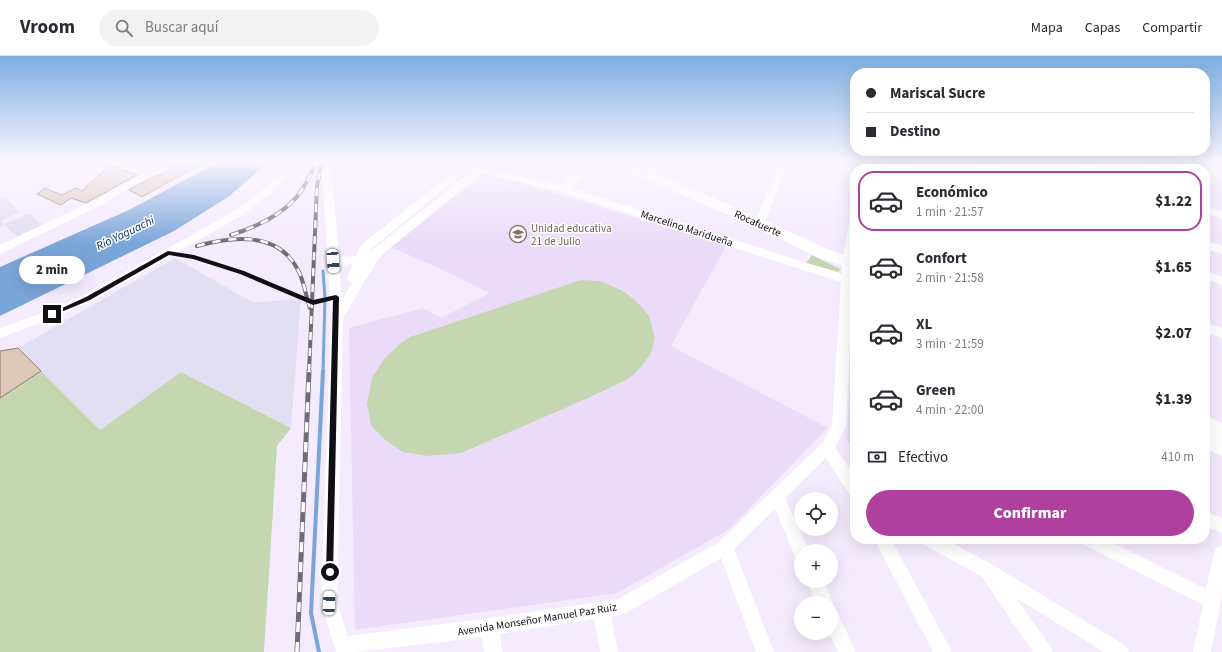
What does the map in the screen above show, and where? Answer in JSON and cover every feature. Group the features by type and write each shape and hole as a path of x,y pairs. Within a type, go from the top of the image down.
{"street":[{"path":"0,250 95,204 122,189"},
{"path":"0,333 52,314 88,298 235,215 270,189"},
{"path":"328,189 337,318 329,603 344,649"},
{"path":"337,318 367,259 376,253 449,189"},
{"name":"Marcelino Maridueña","path":"564,189 850,271"},
{"name":"Rocafuerte","path":"680,189 759,223 822,253 850,270"},
{"path":"759,223 773,189"},
{"path":"1210,211 1222,215"},
{"path":"1210,246 1222,250"},
{"path":"333,261 367,259"},
{"path":"1210,277 1222,281"},
{"name":"Avenida Monseñor Manuel Paz Ruiz","path":"344,649 620,607 725,547 827,447 839,426 850,284"},
{"path":"1210,329 1222,333"},
{"path":"1210,426 1222,432"},
{"path":"1210,442 1222,448"},
{"path":"827,447 850,482"},
{"path":"777,497 798,544"},
{"path":"1210,520 1222,526"},
{"path":"885,544 943,652"},
{"path":"938,544 1120,652"},
{"path":"1099,544 1212,601"},
{"path":"725,547 765,652"},
{"path":"1202,652 1222,557"},
{"path":"987,572 1044,652"},
{"path":"601,610 609,652"},
{"path":"490,627 493,652"},
{"path":"838,632 847,652"}],"lane":[{"path":"168,253 194,257 242,272 313,302 336,297"}],"shaded area":[{"path":"465,189 541,189 726,246 671,346 828,428 728,530 617,593 355,630 349,328 423,308 441,318 490,293 391,247"},
{"path":"4,196 19,212 1,221 4,224 30,213 41,225 17,237 4,225 0,227 0,198"},
{"path":"175,258 254,303 301,298 291,428 181,372 100,430 18,348"},
{"path":"850,382 850,443 847,441"}],"green space":[{"path":"812,255 840,269 839,272 806,263"},
{"path":"581,280 600,281 623,291 637,302 649,316 655,338 651,353 642,366 630,378 588,398 461,453 426,456 403,452 385,440 371,425 367,403 372,378 384,359 401,343 410,337"},
{"path":"41,371 100,430 181,372 291,428 277,446 264,652 0,652 0,398"}],"water":[{"name":"Río Yaguachi","path":"168,189 238,189 228,197 174,231 0,316 0,267 131,209"}],"building":[{"path":"44,189 62,195 74,189 82,191 84,189 112,189 86,203 71,198 61,205 37,194"},
{"path":"131,189 157,189 142,197 129,190"},
{"path":"18,348 41,371 0,398 0,351"}],"waterway":[{"path":"323,271 325,298 323,372"},
{"path":"319,652 311,613 323,371"}],"railway":[{"path":"231,235 259,224 277,214 293,201 303,189"},
{"path":"309,372 317,189"},
{"path":"197,246 225,240 240,239 254,240 279,248 289,257 298,270 310,308"},
{"path":"297,652 309,371"}],"place":[{"name":"Unidad educativa 21 de Julio","path":"518,234"}],"route":[{"path":"52,314 88,298 168,253 194,257 242,272 313,302 336,297 337,318 330,572"}]}
